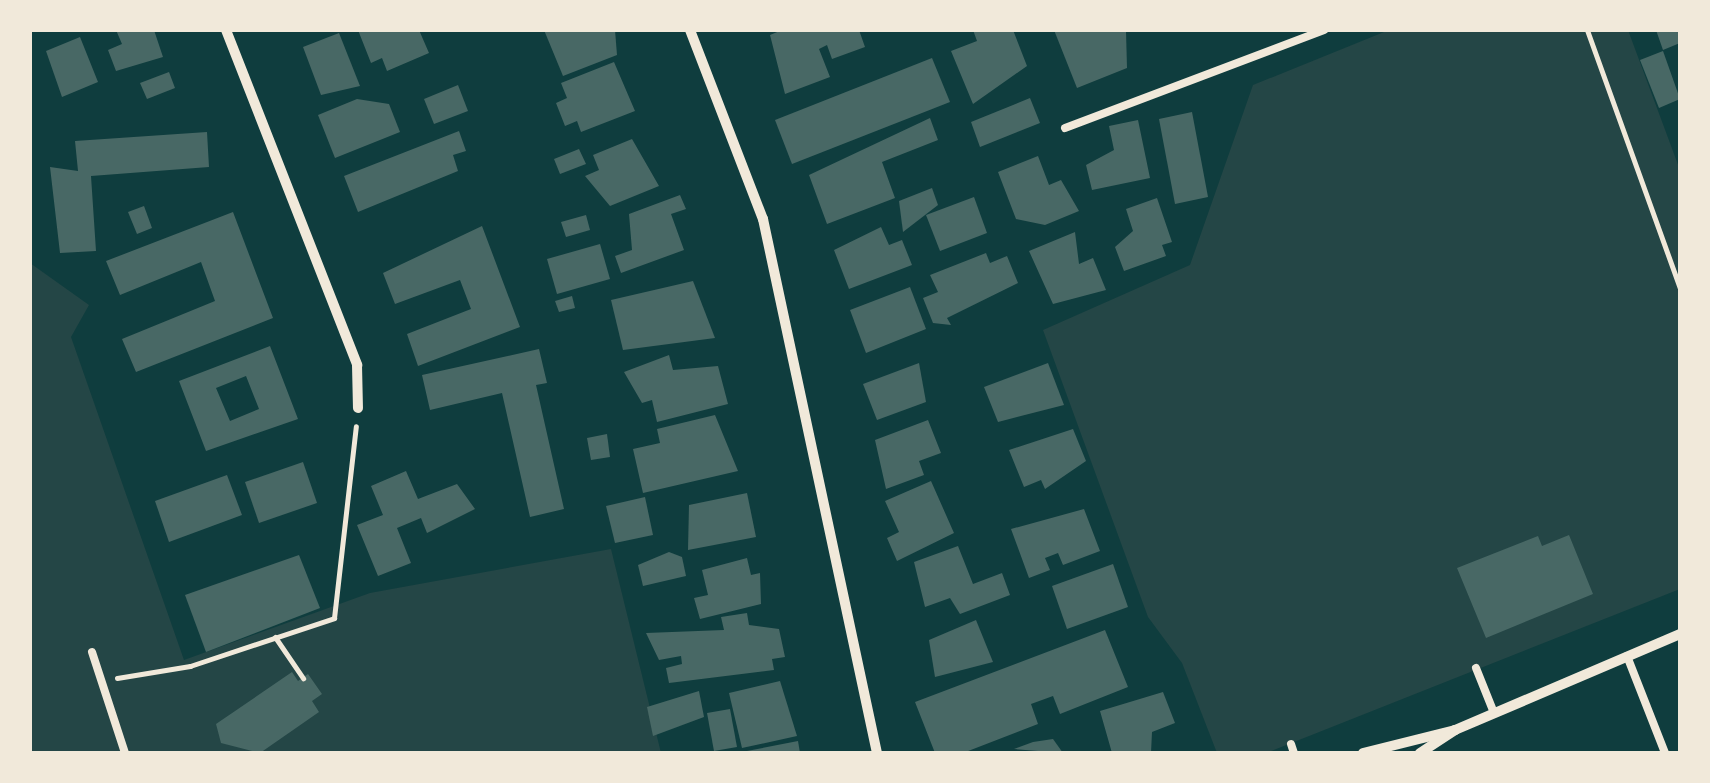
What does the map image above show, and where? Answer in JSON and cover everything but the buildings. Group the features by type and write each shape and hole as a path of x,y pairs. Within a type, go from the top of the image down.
{"street":[{"path":"226,30 358,365 358,408"},
{"path":"690,30 764,218 877,753"},
{"path":"1363,753 1455,730 1680,634"},
{"path":"1420,753 1455,730"}],"lane":[{"path":"1065,128 1324,30"},
{"path":"92,652 125,753"},
{"path":"1627,656 1665,753"},
{"path":"1476,668 1494,713"}],"path":[{"path":"1588,30 1680,288"},
{"path":"103,683 275,638 334,618 358,408"},
{"path":"275,638 303,678"}],"shaded area":[{"path":"1389,30 1628,30 1680,170 1680,589 1266,753 1217,753 1182,663 1148,617 1043,330 1190,265 1253,85"},
{"path":"30,263 89,305 71,337 184,660 370,593 611,549 661,753 30,753"}]}
